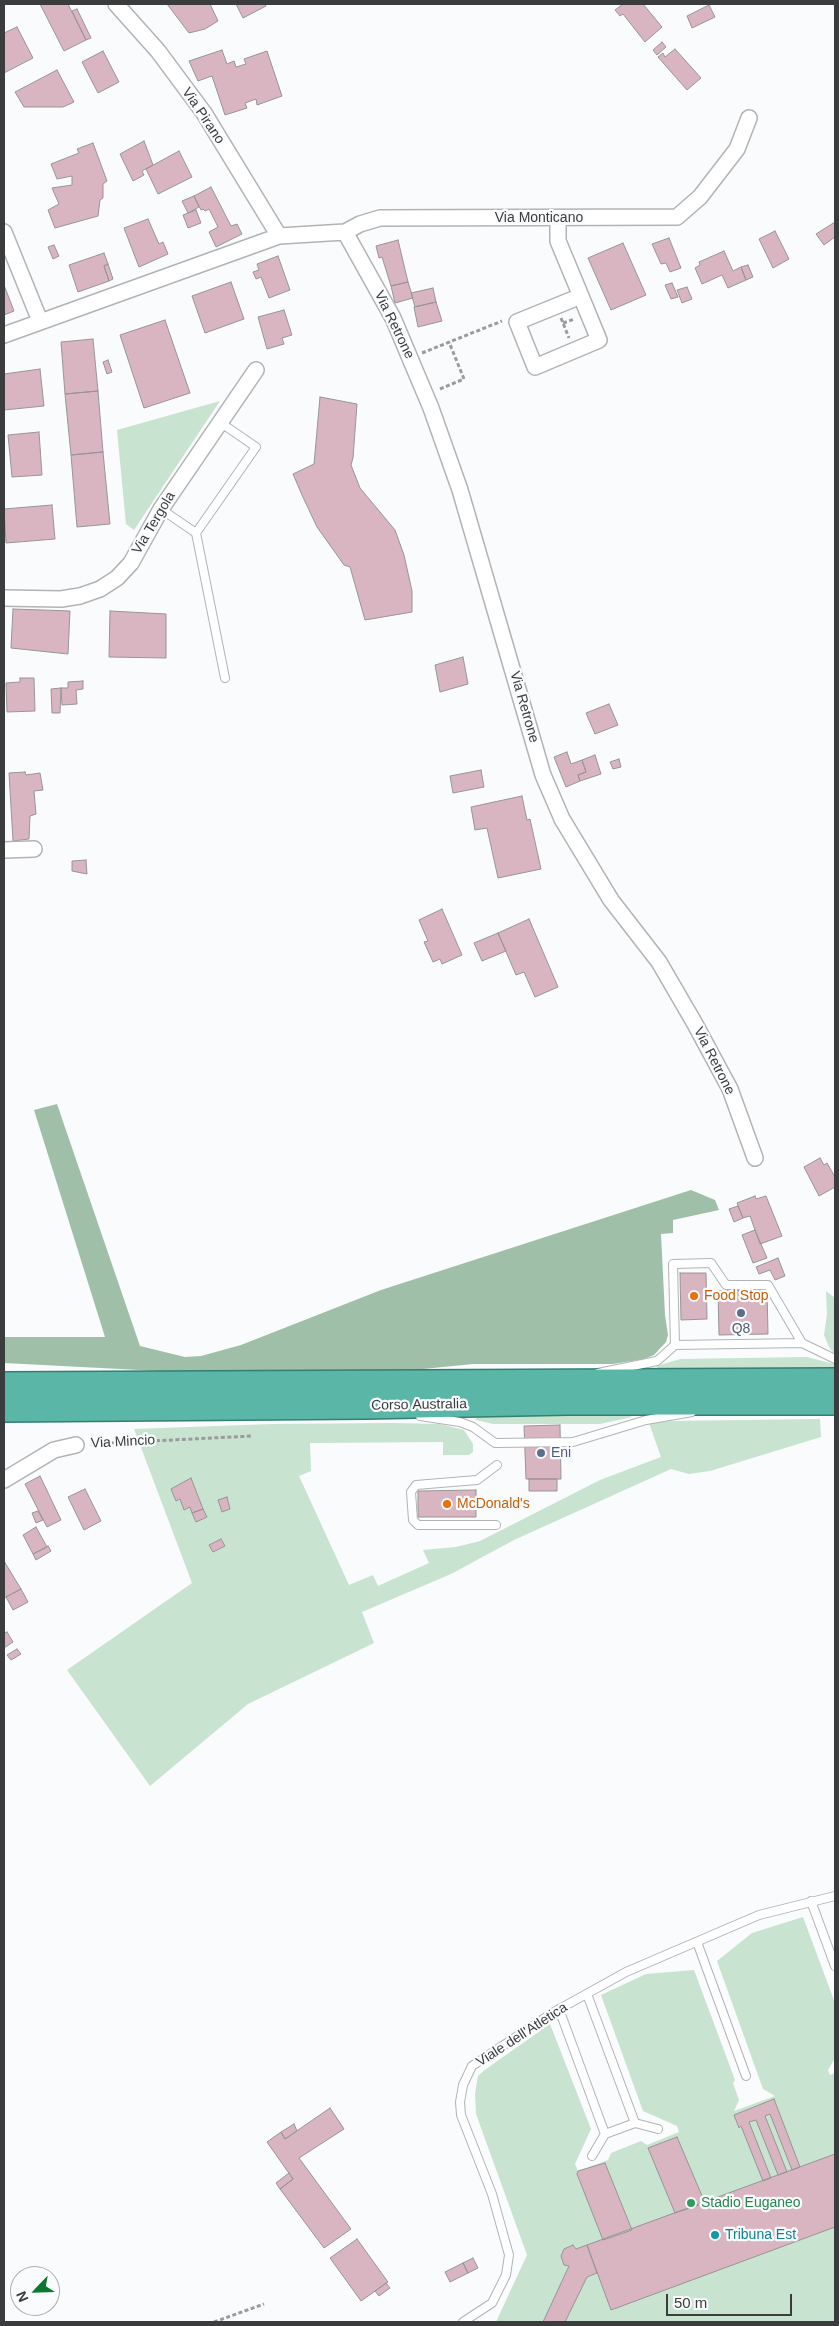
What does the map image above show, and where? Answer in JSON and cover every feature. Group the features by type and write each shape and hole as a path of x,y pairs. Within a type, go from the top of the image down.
{"highway":[{"path":"4,1374 71,1385"},
{"name":"Corso Australia","path":"4,1385 835,1381"},
{"name":"Corso Australia","path":"4,1409 568,1402 835,1402"}],"street":[{"name":"Via Pirano","path":"116,4 158,51 204,113 280,236"},
{"name":"Via Monticano","path":"280,236 345,232 360,224 380,218 678,217 700,197 737,149 749,118"},
{"path":"558,218 558,241 581,296 599,340 535,367 517,322 581,296"},
{"path":"4,232 40,321"},
{"name":"Via Retrone","path":"345,232 393,318 431,408 460,490 543,775 562,819 611,900 659,962 695,1024 730,1090 755,1158"},
{"path":"4,335 280,236"},
{"name":"Via Tergola","path":"4,598 61,599 80,596 100,589 117,578 131,563 161,509 256,370"},
{"path":"4,850 34,849"},
{"name":"Via Mincio","path":"4,1480 54,1450 76,1445"}],"lane":[{"path":"196,533 256,447 220,423"},
{"path":"161,509 196,533 225,678"},
{"path":"676,1345 673,1264 711,1264 726,1285 768,1286 802,1344"},
{"path":"574,1381 608,1369 658,1360 676,1345 802,1344 835,1359"},
{"path":"366,1406 460,1422 473,1426 495,1443 572,1442 646,1420 686,1414 729,1402"},
{"path":"496,1465 478,1480 416,1485 411,1492 413,1520 418,1525 496,1525"},
{"name":"Viale dell'Atletica","path":"463,2322 492,2303 506,2275 509,2255 492,2194 461,2115 460,2102 463,2085 472,2066 559,2009 626,1972 759,1915 835,1896"},
{"path":"811,1901 835,1966"},
{"path":"696,1942 746,2076"},
{"path":"587,1994 635,2123"},
{"path":"559,2009 605,2134"},
{"path":"592,2156 605,2134 635,2123 658,2129"}],"path":[{"path":"552,320 561,316 574,351"},
{"path":"417,355 509,318 517,322"},
{"path":"434,392 464,379 449,342"},
{"name":"Via Mincio","path":"76,1445 252,1436"},
{"path":"214,2322 264,2304"}],"green space":[{"path":"220,401 134,530 126,524 117,430"},
{"path":"57,1104 140,1346 185,1357 201,1356 241,1345 381,1290 691,1190 715,1200 719,1210 673,1220 673,1233 661,1234 665,1315 668,1335 666,1342 654,1355 644,1359 613,1364 473,1364 403,1371 217,1374 4,1363 4,1337 105,1337 34,1110"},
{"path":"826,1291 835,1298 835,1354 830,1349 824,1335 827,1314"},
{"path":"807,1357 834,1364 834,1368 657,1368 657,1366 680,1359"},
{"path":"623,1413 632,1417 600,1424 493,1424 476,1420 476,1415"},
{"path":"820,1419 821,1437 710,1471 689,1474 671,1469 514,1540 451,1574 362,1612 374,1643 248,1704 150,1786 67,1670 192,1583 134,1429 273,1424 393,1423 440,1424 464,1430 473,1444 473,1452 469,1455 443,1455 443,1442 310,1443 311,1471 299,1476 349,1585 373,1575 378,1586 429,1563 423,1550 456,1547 480,1541 600,1480 661,1457 649,1423 670,1421"},
{"path":"803,1917 835,2003 835,2058 828,2070 830,2075 835,2073 835,2322 496,2322 527,2255 476,2114 475,2094 478,2076 550,2024 591,2129 575,2164 578,2171 608,2160 611,2153 641,2141 647,2145 679,2132 677,2126 643,2111 601,1995 646,1974 694,1970 735,2080 733,2083 739,2100 734,2111 775,2096 763,2089 717,1961 752,1933"}],"building":[{"path":"40,4 68,4 86,40 64,51"},
{"path":"167,4 210,4 218,21 205,29 189,33"},
{"path":"236,4 265,4 266,6 243,18"},
{"path":"623,4 643,4 662,27 645,42 623,14 620,16 615,10"},
{"path":"709,5 715,17 692,28 687,16"},
{"path":"77,9 91,38 86,40 72,11"},
{"path":"17,27 33,58 4,73 4,33"},
{"path":"662,42 666,47 657,55 653,50"},
{"path":"675,49 701,78 687,90 658,57 663,53 665,57"},
{"path":"222,50 227,64 234,61 236,67 246,64 244,59 267,51 282,96 257,105 256,99 245,103 247,108 225,115 212,76 198,81 189,61"},
{"path":"103,51 119,82 98,93 82,62"},
{"path":"57,70 74,102 63,107 24,107 15,92"},
{"path":"144,141 153,165 142,171 144,175 133,181 120,154"},
{"path":"93,143 107,181 103,184 103,198 100,200 98,216 55,228 48,210 59,204 52,188 72,185 72,176 57,179 51,164 79,153 77,149"},
{"path":"179,151 192,177 158,194 146,169"},
{"path":"211,187 231,226 237,224 242,234 216,247 209,232 218,227 209,209 201,210 194,196"},
{"path":"194,196 199,207 188,213 182,201"},
{"path":"196,210 201,223 188,228 183,215"},
{"path":"148,219 159,244 163,242 168,254 139,267 124,228"},
{"path":"835,222 835,237 824,245 816,234"},
{"path":"775,231 789,259 773,268 759,239"},
{"path":"669,238 681,268 670,272 666,263 661,264 652,244"},
{"path":"398,240 408,282 391,286 382,257 379,258 376,246"},
{"path":"623,243 646,295 611,310 588,258"},
{"path":"54,245 59,256 53,259 48,247"},
{"path":"724,251 733,271 741,267 746,280 728,288 722,275 702,284 695,268 700,265 699,262"},
{"path":"104,253 108,264 104,266 109,281 78,292 69,265"},
{"path":"278,256 290,290 269,298 261,277 256,279 253,272 259,270 257,264"},
{"path":"108,264 113,279 109,281 104,266"},
{"path":"748,265 753,277 746,280 741,267"},
{"path":"231,282 244,319 205,333 192,296"},
{"path":"408,282 413,298 395,303 391,286"},
{"path":"672,283 678,297 671,299 665,285"},
{"path":"4,285 14,311 4,315"},
{"path":"687,287 692,299 682,303 677,290"},
{"path":"433,288 436,302 415,307 411,293"},
{"path":"436,302 442,321 418,327 414,307"},
{"path":"284,310 292,335 282,338 284,344 267,349 258,317"},
{"path":"165,320 190,393 144,408 120,335"},
{"path":"93,339 98,391 65,394 61,342"},
{"path":"108,360 112,372 107,374 103,362"},
{"path":"40,369 44,406 4,410 4,374"},
{"path":"98,391 103,452 71,455 65,394"},
{"path":"320,397 357,404 351,465 360,488 395,530 404,555 412,591 412,612 365,620 350,567 344,565 317,527 293,474 314,464"},
{"path":"39,432 42,475 12,477 8,435"},
{"path":"103,452 110,524 77,527 71,455"},
{"path":"52,505 55,539 6,543 4,509"},
{"path":"13,609 70,611 68,654 11,648"},
{"path":"110,611 166,614 166,658 109,657"},
{"path":"463,657 468,684 440,692 435,665"},
{"path":"20,678 34,678 35,711 7,712 6,683 20,682"},
{"path":"83,681 83,689 76,690 77,704 62,705 61,688 68,688 68,682"},
{"path":"61,688 60,713 52,713 51,689"},
{"path":"609,704 618,725 595,734 586,713"},
{"path":"567,752 571,764 582,760 586,772 578,775 580,781 566,787 554,757"},
{"path":"595,755 601,774 580,781 578,775 586,772 582,760"},
{"path":"619,759 621,767 613,769 610,762"},
{"path":"481,770 484,787 453,793 450,776"},
{"path":"25,772 26,775 40,773 43,790 34,791 36,814 30,816 29,839 13,841 9,773"},
{"path":"522,796 527,820 530,819 541,869 498,878 487,828 475,830 471,807"},
{"path":"86,860 87,874 72,871 72,861"},
{"path":"442,909 462,955 442,964 440,959 433,962 424,942 428,941 419,920"},
{"path":"529,919 558,987 535,997 524,972 516,975 498,933"},
{"path":"498,933 506,951 482,961 474,943"},
{"path":"820,1158 824,1165 827,1163 835,1177 835,1187 819,1196 804,1167"},
{"path":"755,1196 756,1199 766,1196 782,1236 760,1244 750,1216 743,1218 737,1203"},
{"path":"738,1206 743,1218 734,1222 729,1209"},
{"path":"755,1230 767,1258 753,1263 742,1235"},
{"path":"778,1258 785,1276 775,1280 770,1270 759,1274 756,1267"},
{"name":"Food Stop","path":"680,1273 706,1273 707,1319 681,1320"},
{"path":"767,1290 768,1334 719,1335 718,1291"},
{"path":"560,1425 561,1479 526,1479 524,1426"},
{"path":"40,1476 61,1520 47,1527 25,1484"},
{"path":"191,1478 203,1509 192,1513 190,1507 184,1510 180,1499 176,1501 171,1489"},
{"path":"529,1479 557,1479 557,1491 529,1491"},
{"path":"85,1489 101,1521 84,1530 68,1497"},
{"name":"McDonald's","path":"476,1490 476,1517 418,1517 418,1491"},
{"path":"227,1497 230,1509 222,1512 218,1500"},
{"path":"203,1509 207,1517 196,1522 192,1513"},
{"path":"38,1511 43,1520 36,1523 32,1513"},
{"path":"36,1527 47,1547 33,1554 23,1535"},
{"path":"221,1539 225,1546 213,1552 209,1545"},
{"path":"48,1546 51,1551 36,1560 33,1554"},
{"path":"4,1561 21,1589 4,1598"},
{"path":"21,1589 28,1602 13,1610 6,1597"},
{"path":"7,1632 13,1642 4,1648 4,1633"},
{"path":"17,1649 21,1654 11,1660 7,1655"},
{"path":"774,2099 800,2167 792,2170 770,2114 765,2116 787,2172 778,2175 756,2120 749,2122 771,2178 763,2181 741,2126 739,2128 734,2115"},
{"path":"330,2108 344,2129 299,2158 351,2229 324,2248 280,2189 293,2179 267,2142 281,2132 285,2139"},
{"path":"294,2124 297,2131 285,2139 281,2132"},
{"path":"677,2137 705,2203 675,2213 648,2148"},
{"name":"Tribuna Est","path":"835,2154 835,2227 611,2310 587,2245"},
{"path":"605,2163 632,2230 603,2240 577,2174 578,2171"},
{"path":"289,2173 293,2179 280,2189 276,2183"},
{"path":"357,2239 388,2282 361,2301 330,2258"},
{"path":"573,2245 576,2249 587,2245 597,2273 587,2277 565,2322 543,2322 569,2266 564,2265 561,2256 564,2249"},
{"path":"473,2258 478,2268 468,2273 463,2263"},
{"path":"463,2263 468,2273 450,2282 445,2272"},
{"path":"386,2283 390,2288 379,2296 375,2291"}],"place":[{"name":"Food Stop","path":"694,1296"},
{"name":"Q8","path":"741,1313"},
{"name":"Eni","path":"541,1453"},
{"name":"McDonald's","path":"447,1504"},
{"name":"Stadio Euganeo","path":"691,2203"},
{"name":"Tribuna Est","path":"715,2235"}]}
